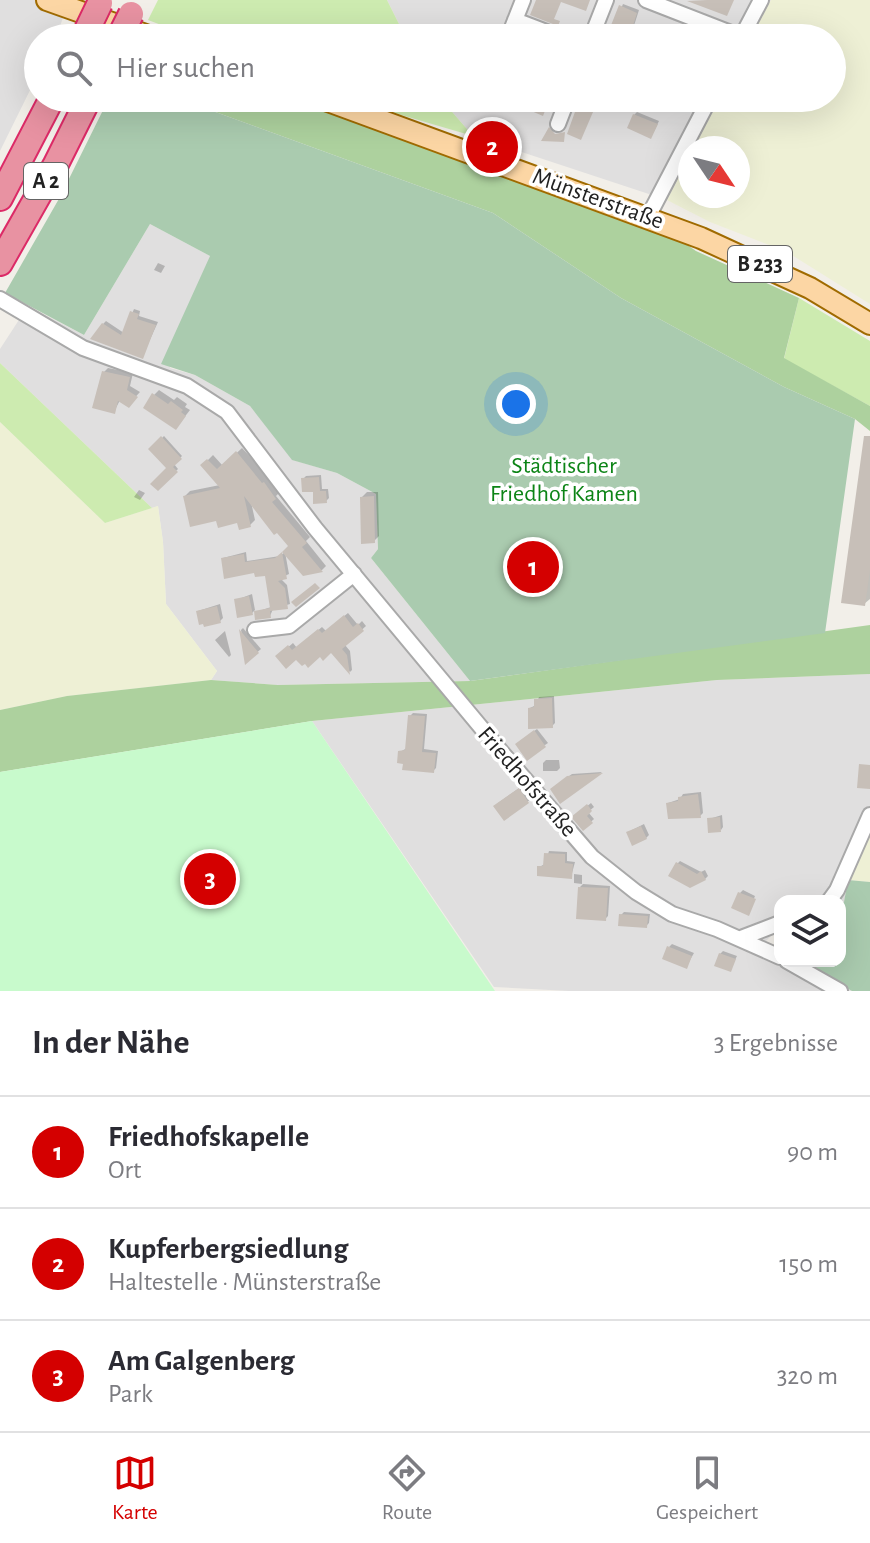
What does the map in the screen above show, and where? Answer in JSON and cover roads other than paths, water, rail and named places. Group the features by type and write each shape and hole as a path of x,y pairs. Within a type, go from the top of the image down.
{"highway":[{"path":"90,24 101,2"},
{"name":"A 2","path":"0,198 45,112"},
{"name":"A 2","path":"0,263 82,112"}],"main road":[{"path":"47,0 115,24"},
{"name":"Münsterstraße","path":"359,112 648,217 754,261 810,288 868,323"}],"street":[{"path":"513,24 523,0"},
{"path":"597,24 606,0"},
{"path":"646,0 706,24"},
{"path":"748,24 761,0"},
{"path":"515,20 525,24"},
{"path":"558,124 560,112"},
{"path":"648,217 703,112"},
{"name":"Friedhofstraße","path":"0,299 83,348 167,378 216,403 236,422 290,497 451,692 570,833 611,874 672,914 741,938 774,954"},
{"path":"255,630 289,626 354,574"},
{"path":"833,895 870,815"},
{"path":"741,938 774,925"},
{"path":"798,967 840,991"}],"place":[{"name":"Kupferbergsiedlung","path":"492,147"},
{"name":"Friedhofskapelle","path":"533,567"},
{"name":"Am Galgenberg","path":"210,879"}],"park label":[{"name":"Städtischer Friedhof Kamen","path":"564,480"}]}
